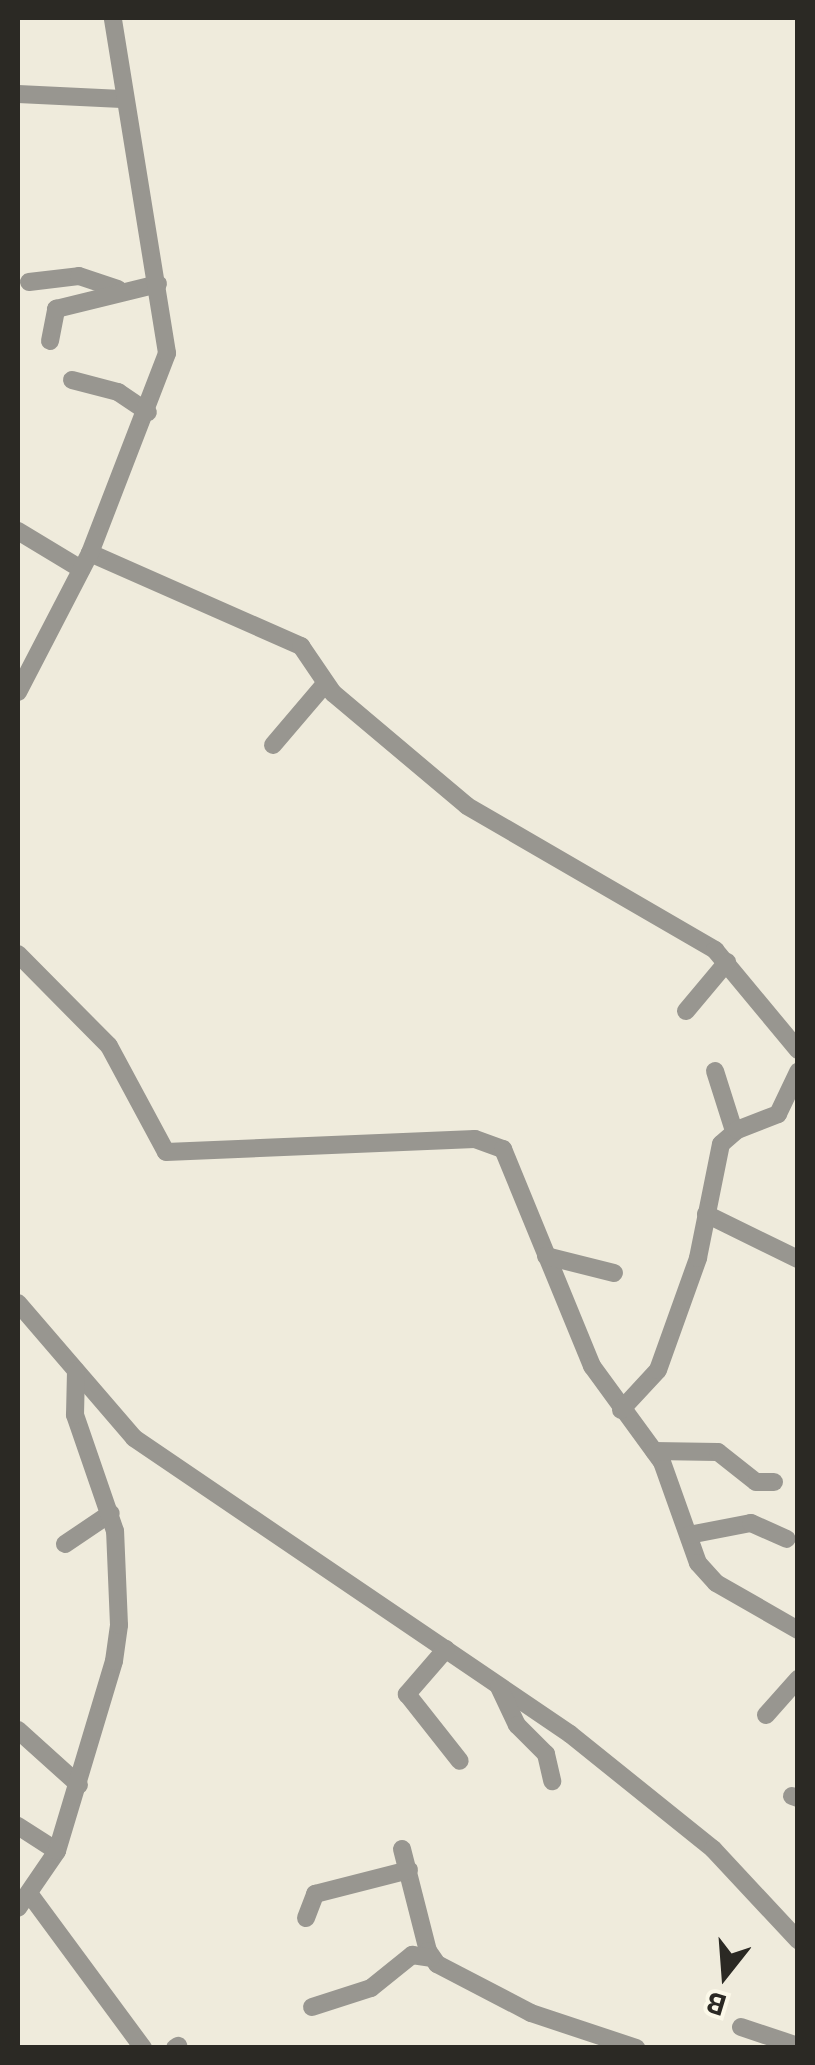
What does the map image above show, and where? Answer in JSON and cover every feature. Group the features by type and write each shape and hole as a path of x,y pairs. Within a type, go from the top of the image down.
{"street":[{"path":"18,692 85,561 148,412 167,353 158,284 122,98 113,18"},
{"path":"18,94 122,98"},
{"path":"29,282 64,275 118,289"},
{"path":"50,341 56,309 118,289 158,284"},
{"path":"72,380 118,392 148,412"},
{"path":"18,531 300,646 325,684 466,806 692,934 727,962 798,1050"},
{"path":"273,745 325,684"},
{"path":"18,954 109,1046 166,1152 491,1142 511,1158 592,1366 654,1451 698,1563 716,1583 798,1630"},
{"path":"686,1011 727,962"},
{"path":"716,1071 734,1131"},
{"path":"621,1410 658,1370 698,1258 716,1155 734,1131 778,1114 798,1072"},
{"path":"706,1214 798,1258"},
{"path":"546,1256 614,1273"},
{"path":"20,1313 146,1447 499,1686 714,1849 798,1940"},
{"path":"76,1371 75,1415 112,1513 119,1625 79,1785 57,1851 24,1902 143,2048"},
{"path":"654,1451 718,1452 756,1482 774,1482"},
{"path":"65,1544 112,1513"},
{"path":"689,1535 751,1524 787,1539"},
{"path":"446,1649 407,1694 460,1761"},
{"path":"766,1715 798,1679"},
{"path":"499,1686 516,1725 546,1754 552,1781"},
{"path":"18,1730 79,1785"},
{"path":"18,1826 57,1851"},
{"path":"402,1850 431,1958"},
{"path":"306,1918 315,1894 409,1870"},
{"path":"312,2007 371,1988 412,1956 431,1958 531,2013 636,2048"},
{"path":"741,2027 798,2046"}]}
